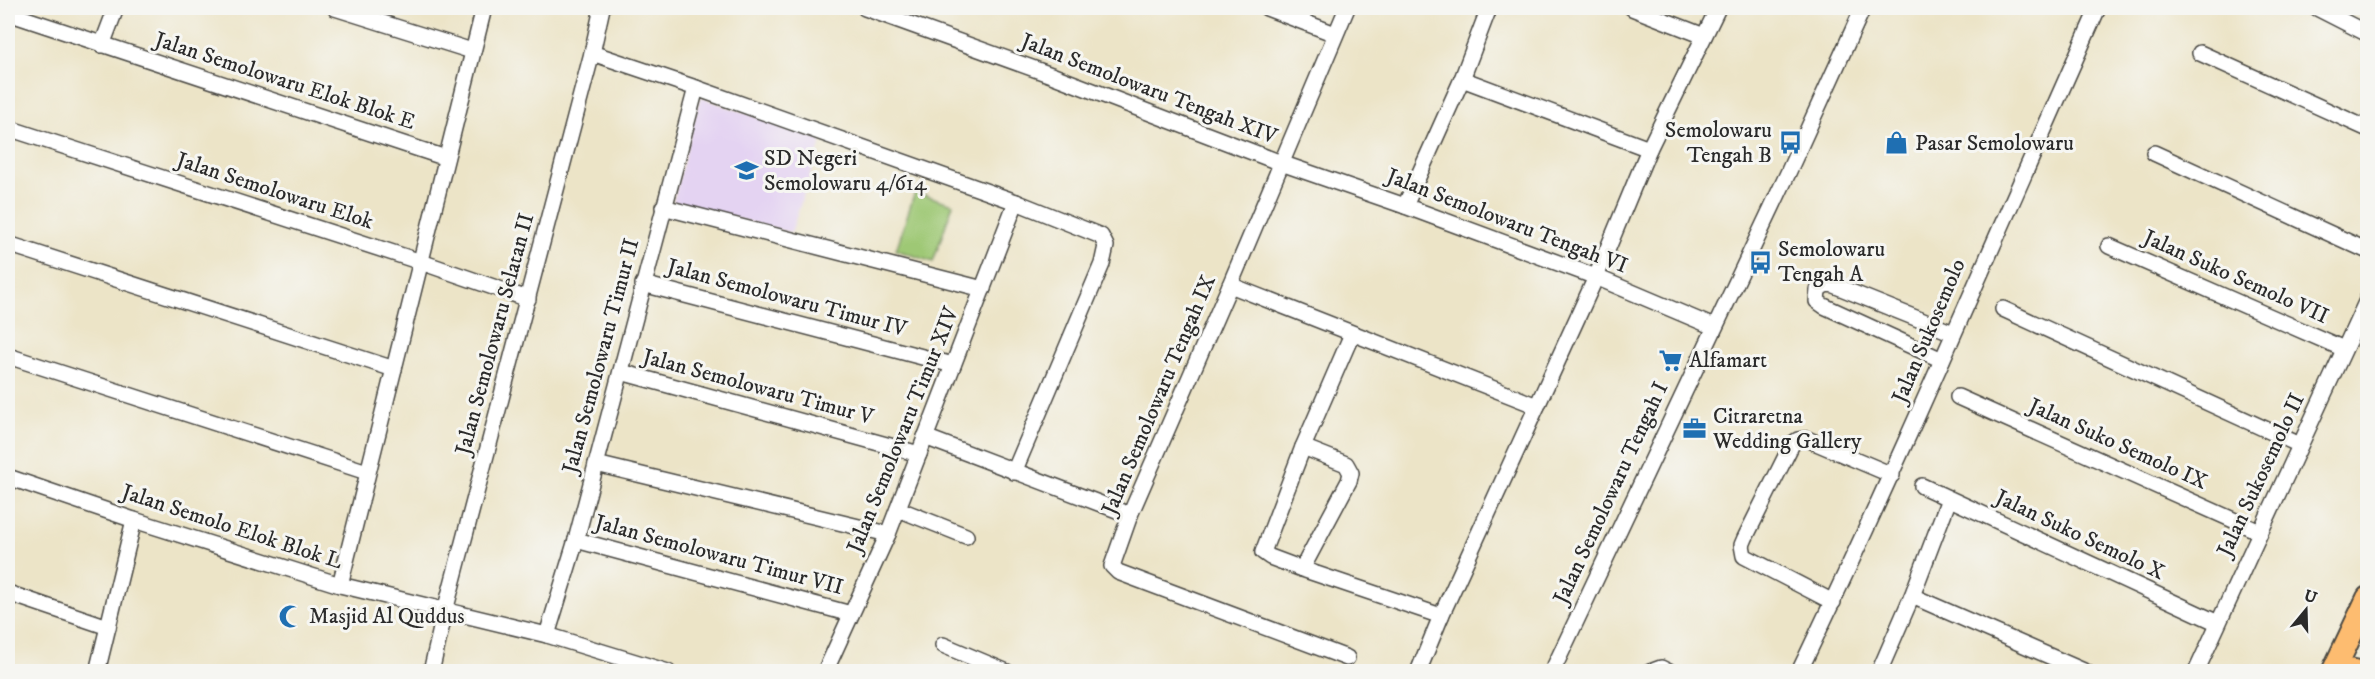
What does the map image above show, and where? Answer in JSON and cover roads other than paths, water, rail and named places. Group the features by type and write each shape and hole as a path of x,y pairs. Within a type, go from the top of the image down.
{"main road":[{"path":"2333,672 2366,608"},
{"path":"2338,672 2349,669 2359,672"}],"street":[{"path":"102,45 116,8"},
{"path":"335,8 472,51"},
{"path":"340,585 484,8"},
{"name":"Jalan Semolowaru Selatan II","path":"431,672 602,8"},
{"name":"Jalan Semolowaru Tengah XIV","path":"865,8 1054,76 1281,163"},
{"path":"1267,8 1335,34"},
{"name":"Jalan Semolowaru Tengah IX","path":"1347,8 1112,561 1115,571 1347,658"},
{"path":"1406,206 1462,80 1489,8"},
{"path":"1418,672 1441,616 1596,277 1649,149 1718,8"},
{"name":"Jalan Semolowaru Tengah I","path":"1552,672 1788,173 1863,8"},
{"name":"Jalan Sukosemolo","path":"1799,672 1892,475 2098,8"},
{"path":"2317,8 2367,34"},
{"path":"1641,9 1704,36"},
{"name":"Jalan Semolowaru Elok Blok E","path":"8,13 446,158"},
{"path":"592,53 1016,202 1096,233 1105,241 1102,264 1014,472"},
{"path":"2200,53 2367,129"},
{"path":"1462,80 1649,149"},
{"name":"Jalan Semolowaru Timur II","path":"547,635 576,540 696,88"},
{"name":"Jalan Semolowaru Elok","path":"8,128 528,299"},
{"path":"2154,153 2367,250"},
{"name":"Jalan Semolowaru Tengah VI","path":"1281,163 1406,206 1596,277 1714,327"},
{"name":"Jalan Semolowaru Timur XIV","path":"825,672 888,534 1016,202"},
{"path":"663,207 983,289"},
{"path":"8,244 394,369"},
{"name":"Jalan Suko Semolo VII","path":"2109,246 2344,349"},
{"name":"Jalan Semolowaru Timur IV","path":"643,284 954,365"},
{"path":"1942,360 1824,306 1817,302 1818,290 1824,285 1831,284 1953,333"},
{"path":"1230,285 1537,406"},
{"name":"Jalan Sukosemolo II","path":"2196,672 2367,298"},
{"path":"2003,309 2300,445"},
{"path":"1352,334 1303,447 1263,550 1268,555 1302,569 1441,616"},
{"path":"8,356 368,472"},
{"name":"Jalan Semolowaru Timur V","path":"621,372 919,454"},
{"name":"Jalan Suko Semolo IX","path":"1958,397 2260,532"},
{"path":"925,437 1130,515"},
{"path":"1833,602 1744,556 1742,550 1745,538 1792,444 1798,440 1807,439 1892,475"},
{"path":"1302,569 1349,482 1351,473 1346,464 1303,447"},
{"path":"596,464 888,534"},
{"name":"Jalan Semolo Elok Blok L","path":"8,477 134,520 340,585 547,635 668,672"},
{"name":"Jalan Suko Semolo X","path":"1922,486 2218,623"},
{"path":"1879,672 1912,596 1949,499"},
{"path":"898,509 966,536"},
{"path":"97,672 134,520"},
{"name":"Jalan Semolowaru Timur VII","path":"576,540 851,614"},
{"path":"8,593 108,627"},
{"path":"1912,596 2086,672"},
{"path":"943,645 1007,672"},
{"path":"1650,672 1661,668 1670,672"}],"place":[{"name":"Semolowaru Tengah B","path":"1790,143"},
{"name":"Pasar Semolowaru","path":"1897,143"},
{"name":"SD Negeri Semolowaru 4/614","path":"746,171"},
{"name":"Semolowaru Tengah A","path":"1760,262"},
{"name":"Alfamart","path":"1671,360"},
{"name":"Citraretna Wedding Gallery","path":"1695,429"},
{"name":"Masjid Al Quddus","path":"291,616"}]}
